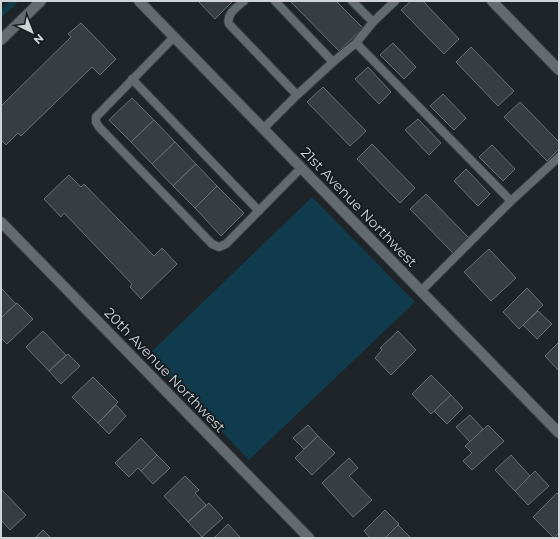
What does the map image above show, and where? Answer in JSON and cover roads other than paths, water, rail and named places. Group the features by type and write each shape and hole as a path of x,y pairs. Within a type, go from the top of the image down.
{"street":[{"path":"1,40 41,1"},
{"name":"21st Avenue Northwest","path":"139,1 559,433"},
{"path":"492,1 559,70"},
{"name":"20th Avenue Northwest","path":"1,222 308,538"}],"lane":[{"path":"244,1 230,14 228,20 229,24 297,95"},
{"path":"275,1 333,62"},
{"path":"352,1 373,22"},
{"path":"263,129 297,95 356,43 373,22 395,1"},
{"path":"174,37 96,117 96,122 104,133 212,244 219,246 226,244 301,168"},
{"path":"356,43 511,201"},
{"path":"132,79 259,211"},
{"path":"421,291 511,201 559,157"}]}
